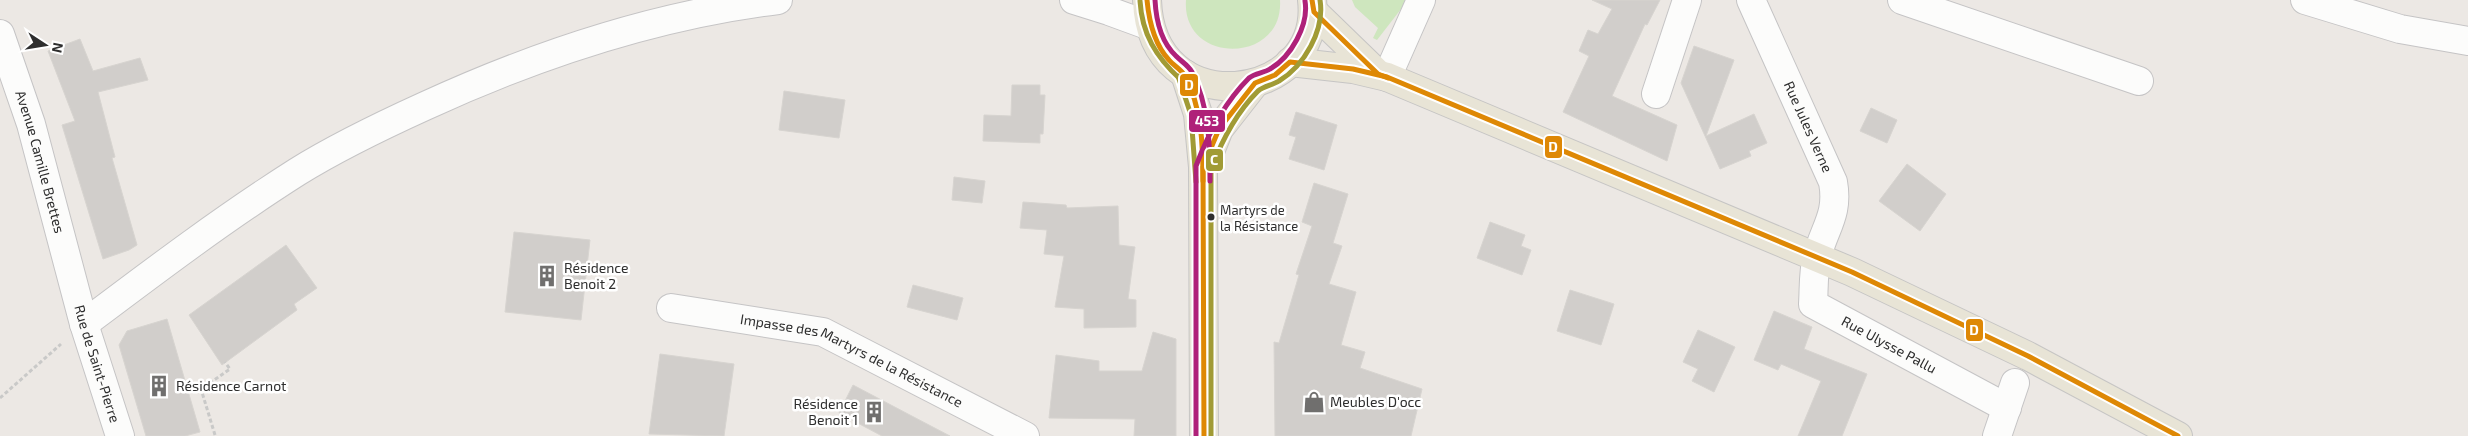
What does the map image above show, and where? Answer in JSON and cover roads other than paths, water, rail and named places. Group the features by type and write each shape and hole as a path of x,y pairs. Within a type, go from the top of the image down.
{"main road":[{"path":"1147,0 1150,26 1158,45 1170,61 1185,74 1203,83 1224,87 1245,86 1255,83 1275,75 1290,62 1306,40 1313,6"},
{"path":"1313,6 1383,76"},
{"path":"1290,62 1353,68 1383,76 1817,256 2028,356 2178,436"},
{"path":"1185,74 1198,114 1203,167 1204,436"},
{"path":"1203,167 1219,129 1255,83"}],"street":[{"path":"84,324 242,208 299,171 382,126 471,85 604,37 652,24 778,0"},
{"path":"1074,0 1150,26"},
{"path":"1383,76 1421,0"},
{"path":"1656,94 1687,0"},
{"name":"Rue Jules Verne","path":"1751,0 1832,182 1836,197 1834,211 1817,256"},
{"path":"1902,0 2139,81"},
{"path":"2305,0 2400,29 2468,41"},
{"name":"Avenue Camille Brettes","path":"0,34 31,124 75,291"},
{"name":"Rue Ulysse Pallu","path":"1817,256 1814,304 2011,395 1997,436"},
{"name":"Rue de Saint-Pierre","path":"75,291 120,436"},
{"name":"Impasse des Martyrs de la Résistance","path":"670,308 823,332 1025,436"}],"place":[{"name":"Martyrs de la Résistance","path":"1211,217"},
{"name":"Résidence Benoit 2","path":"547,276"},
{"name":"Résidence Carnot","path":"159,386"},
{"name":"Meubles D'occ","path":"1314,402"},
{"name":"Résidence Benoit 1","path":"874,412"}]}
